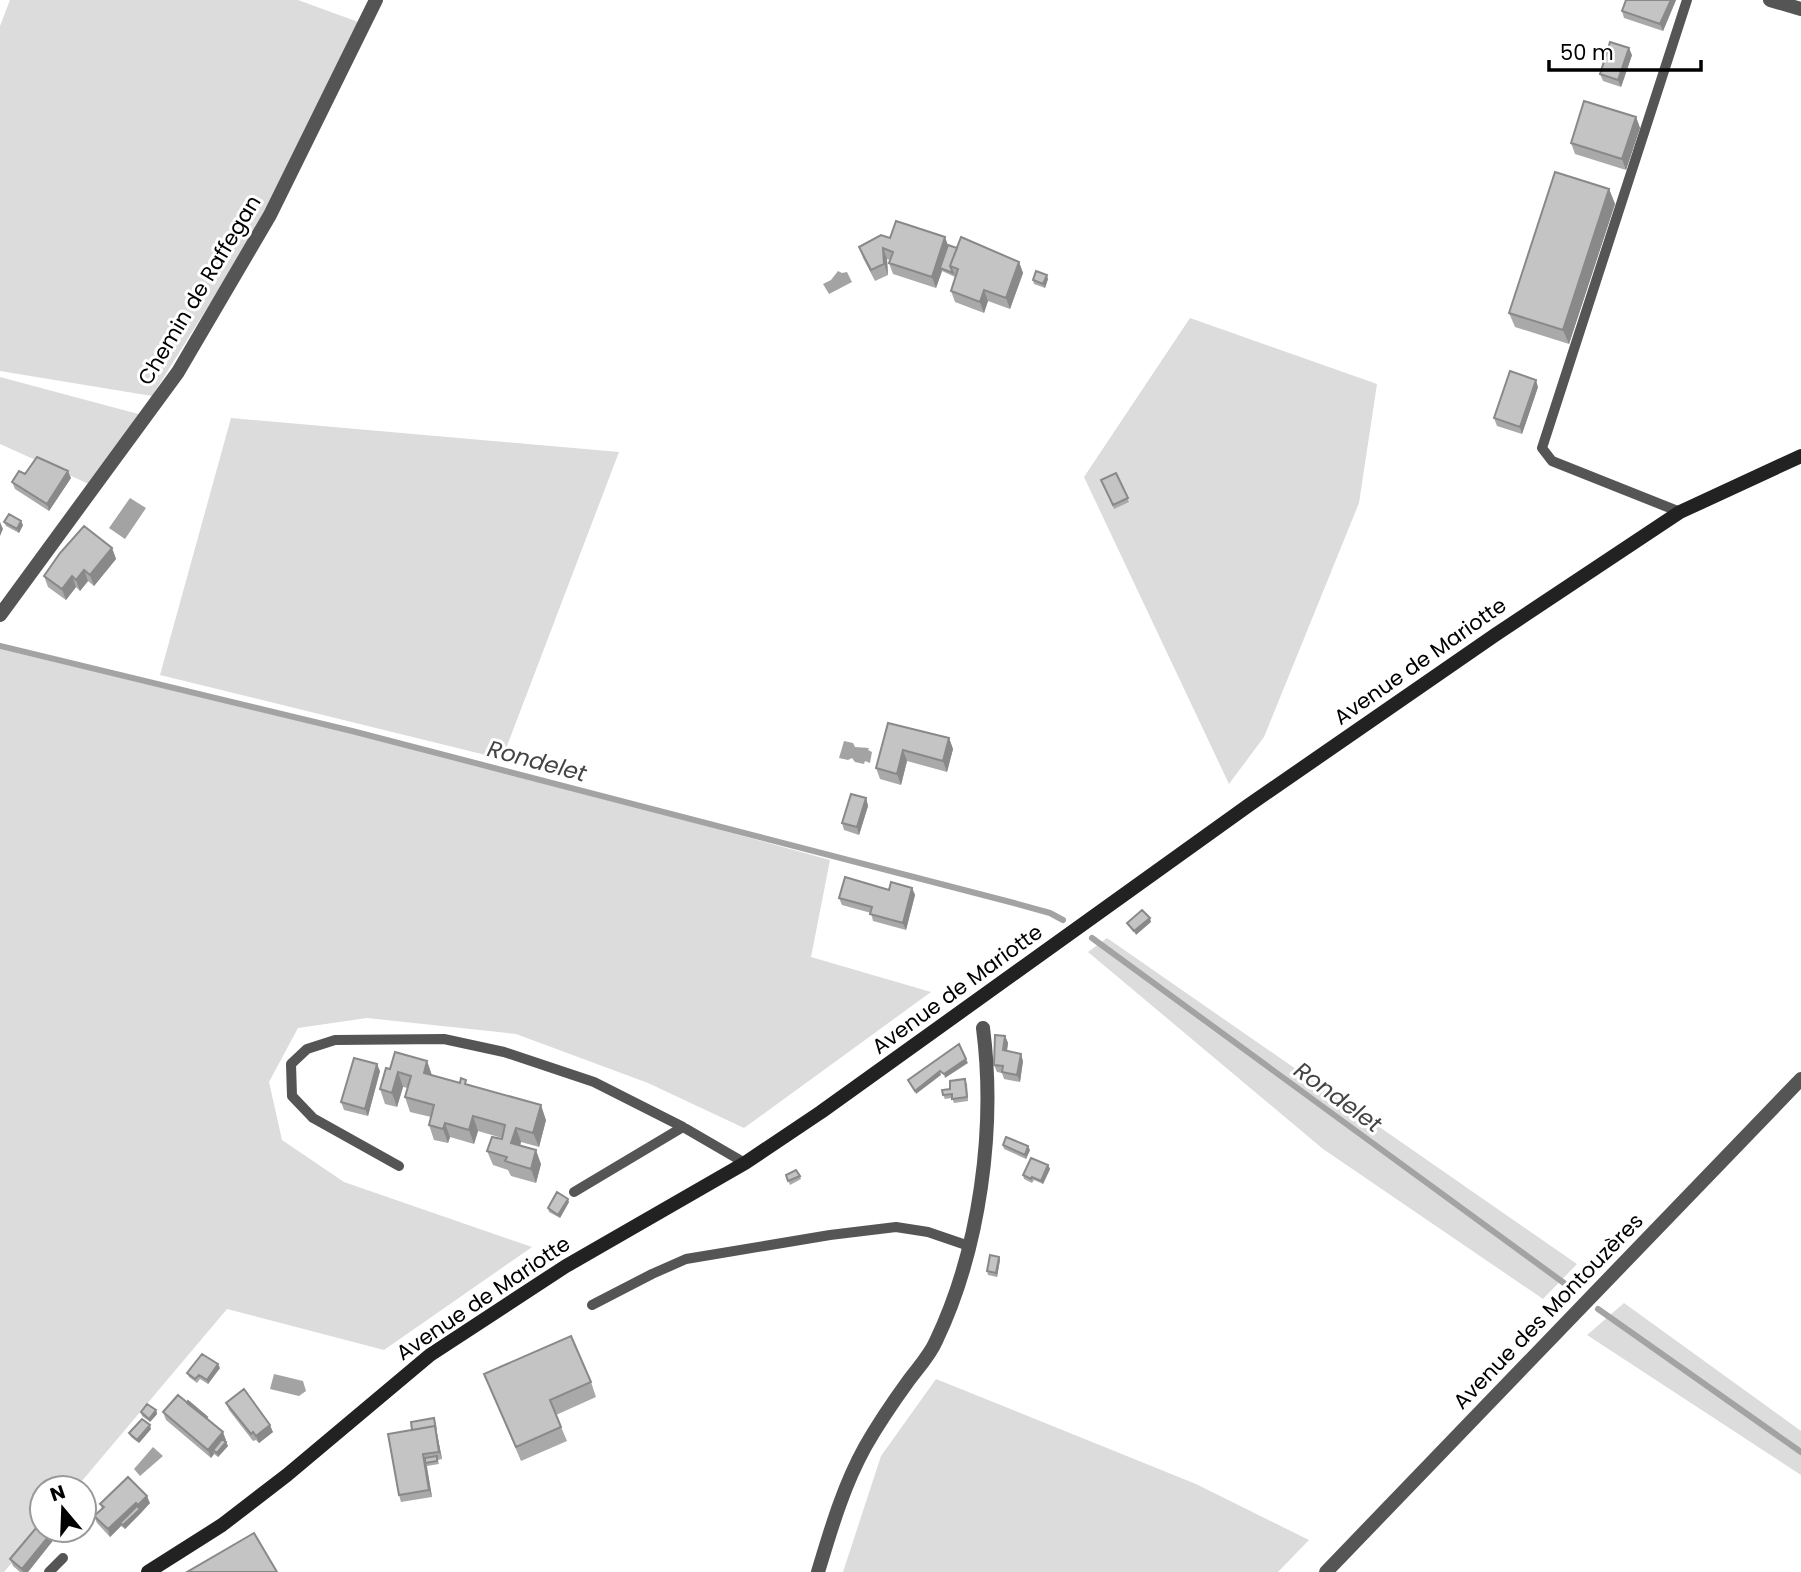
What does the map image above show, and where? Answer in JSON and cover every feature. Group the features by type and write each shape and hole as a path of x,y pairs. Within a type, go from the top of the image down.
{"main road":[{"name":"Avenue de Mariotte","path":"148,1572 222,1525 287,1475 430,1355 566,1266 745,1163 887,1066 1260,797 1494,635 1680,512 1801,456"}],"street":[{"name":"Chemin de Raffegan","path":"0,615 178,372 270,215 376,0"},
{"path":"1770,0 1801,9"},
{"path":"818,1572 840,1498 864,1449 935,1343 959,1284 984,1164 987,1076 983,1028"},
{"name":"Avenue des Montouzères","path":"1326,1572 1801,1079"}],"lane":[{"path":"1680,512 1552,461 1542,448 1687,0"},
{"path":"399,1166 313,1118 292,1096 291,1064 307,1049 335,1040 444,1039 504,1052 594,1082 683,1127 745,1163"},
{"path":"574,1192 683,1127"},
{"path":"592,1306 687,1259 830,1235 896,1227 928,1232 969,1246"},
{"path":"49,1572 63,1558"}],"shaded area":[{"path":"10,0 298,0 361,23 281,190 152,396 0,371 0,26"},
{"path":"838,271 847,272 852,282 829,294 823,284 831,280"},
{"path":"1190,318 1377,384 1359,503 1264,737 1229,784 1084,477"},
{"path":"0,377 142,415 91,485 0,444"},
{"path":"231,418 619,452 502,759 160,675"},
{"path":"130,498 146,508 125,539 109,528"},
{"path":"0,649 499,769 830,860 811,957 931,992 744,1128 648,1083 516,1034 367,1018 298,1028 269,1082 282,1140 344,1182 532,1247 384,1350 227,1309 88,1474 28,1474 28,1544 4,1572 0,1572"},
{"path":"844,741 853,743 855,747 869,748 872,752 870,763 839,758"},
{"path":"1107,938 1577,1264 1543,1299 1323,1149 1088,952"},
{"path":"1624,1303 1801,1431 1801,1475 1587,1335"},
{"path":"274,1374 303,1381 306,1391 299,1396 270,1389"},
{"path":"936,1379 1196,1484 1309,1540 1278,1572 843,1572 881,1456"},
{"path":"153,1447 163,1456 140,1476 134,1469"}],"building":[{"path":"1626,0 1671,0 1660,24 1622,11"},
{"path":"1610,42 1629,48 1618,80 1600,74"},
{"path":"1584,101 1636,117 1622,159 1571,143"},
{"path":"1555,172 1609,189 1563,330 1509,313"},
{"path":"896,221 945,237 932,277 889,263 893,252 883,248 884,264 871,270 859,247 881,235 890,238"},
{"path":"961,237 1019,262 1006,298 984,290 980,302 951,291 958,269 950,266"},
{"path":"948,245 957,248 950,266 953,273 940,268"},
{"path":"1036,271 1047,275 1043,284 1033,280"},
{"path":"1510,371 1536,380 1520,427 1494,418"},
{"path":"37,457 68,471 47,504 12,482 19,471 25,474"},
{"path":"1116,473 1128,498 1113,505 1101,480"},
{"path":"9,514 21,521 17,529 4,522"},
{"path":"84,526 112,548 90,575 84,570 76,580 72,576 62,589 44,576"},
{"path":"888,723 949,738 943,761 903,750 897,774 876,768"},
{"path":"851,794 866,798 857,827 842,823"},
{"path":"845,877 889,890 891,882 912,888 903,923 870,914 872,907 839,898"},
{"path":"1142,910 1150,918 1134,931 1127,923"},
{"path":"995,1035 1005,1036 1003,1050 1021,1054 1017,1075 1002,1072 1003,1066 994,1065"},
{"path":"959,1044 966,1059 944,1074 940,1071 915,1091 908,1080"},
{"path":"395,1052 427,1061 424,1073 460,1083 461,1078 466,1080 465,1084 541,1105 533,1133 516,1128 511,1143 536,1150 531,1169 505,1161 507,1157 487,1151 492,1137 502,1139 505,1125 473,1116 469,1130 445,1123 443,1129 429,1125 434,1105 405,1097 411,1076 398,1072 392,1093 380,1089 386,1068 390,1069"},
{"path":"354,1058 377,1064 365,1109 341,1102"},
{"path":"965,1079 967,1097 952,1099 952,1094 943,1095 942,1090 950,1089 950,1081"},
{"path":"1006,1137 1028,1146 1025,1155 1003,1145"},
{"path":"1031,1158 1048,1165 1041,1181 1023,1175"},
{"path":"796,1170 800,1176 788,1181 786,1175"},
{"path":"557,1192 568,1199 558,1215 548,1208"},
{"path":"990,1255 999,1257 996,1273 987,1271"},
{"path":"571,1336 591,1382 550,1400 561,1427 516,1447 484,1374"},
{"path":"202,1354 218,1364 207,1380 199,1375 195,1379 187,1373"},
{"path":"244,1389 270,1425 256,1436 253,1432 251,1434 226,1403"},
{"path":"178,1395 223,1432 208,1450 163,1412"},
{"path":"188,1401 207,1417 187,1403"},
{"path":"147,1404 156,1410 149,1419 141,1412"},
{"path":"434,1418 436,1430 435,1426 412,1430 411,1422"},
{"path":"142,1419 150,1425 137,1440 129,1433"},
{"path":"435,1426 439,1452 423,1454 429,1490 399,1495 388,1434"},
{"path":"222,1439 226,1442 217,1453 213,1450"},
{"path":"437,1456 437,1461 425,1463 425,1458"},
{"path":"128,1477 147,1496 108,1529 98,1520 98,1512 104,1507 100,1504"},
{"path":"137,1506 140,1509 123,1525 120,1523"},
{"path":"254,1533 277,1572 187,1572"},
{"path":"28,1538 28,1544 42,1544 22,1569 10,1559"}],"waterway":[{"name":"Rondelet","path":"0,646 352,731 1014,903 1050,913 1063,920"},
{"name":"Rondelet","path":"1092,938 1564,1283"},
{"name":"Rondelet","path":"1598,1309 1801,1452"}]}
